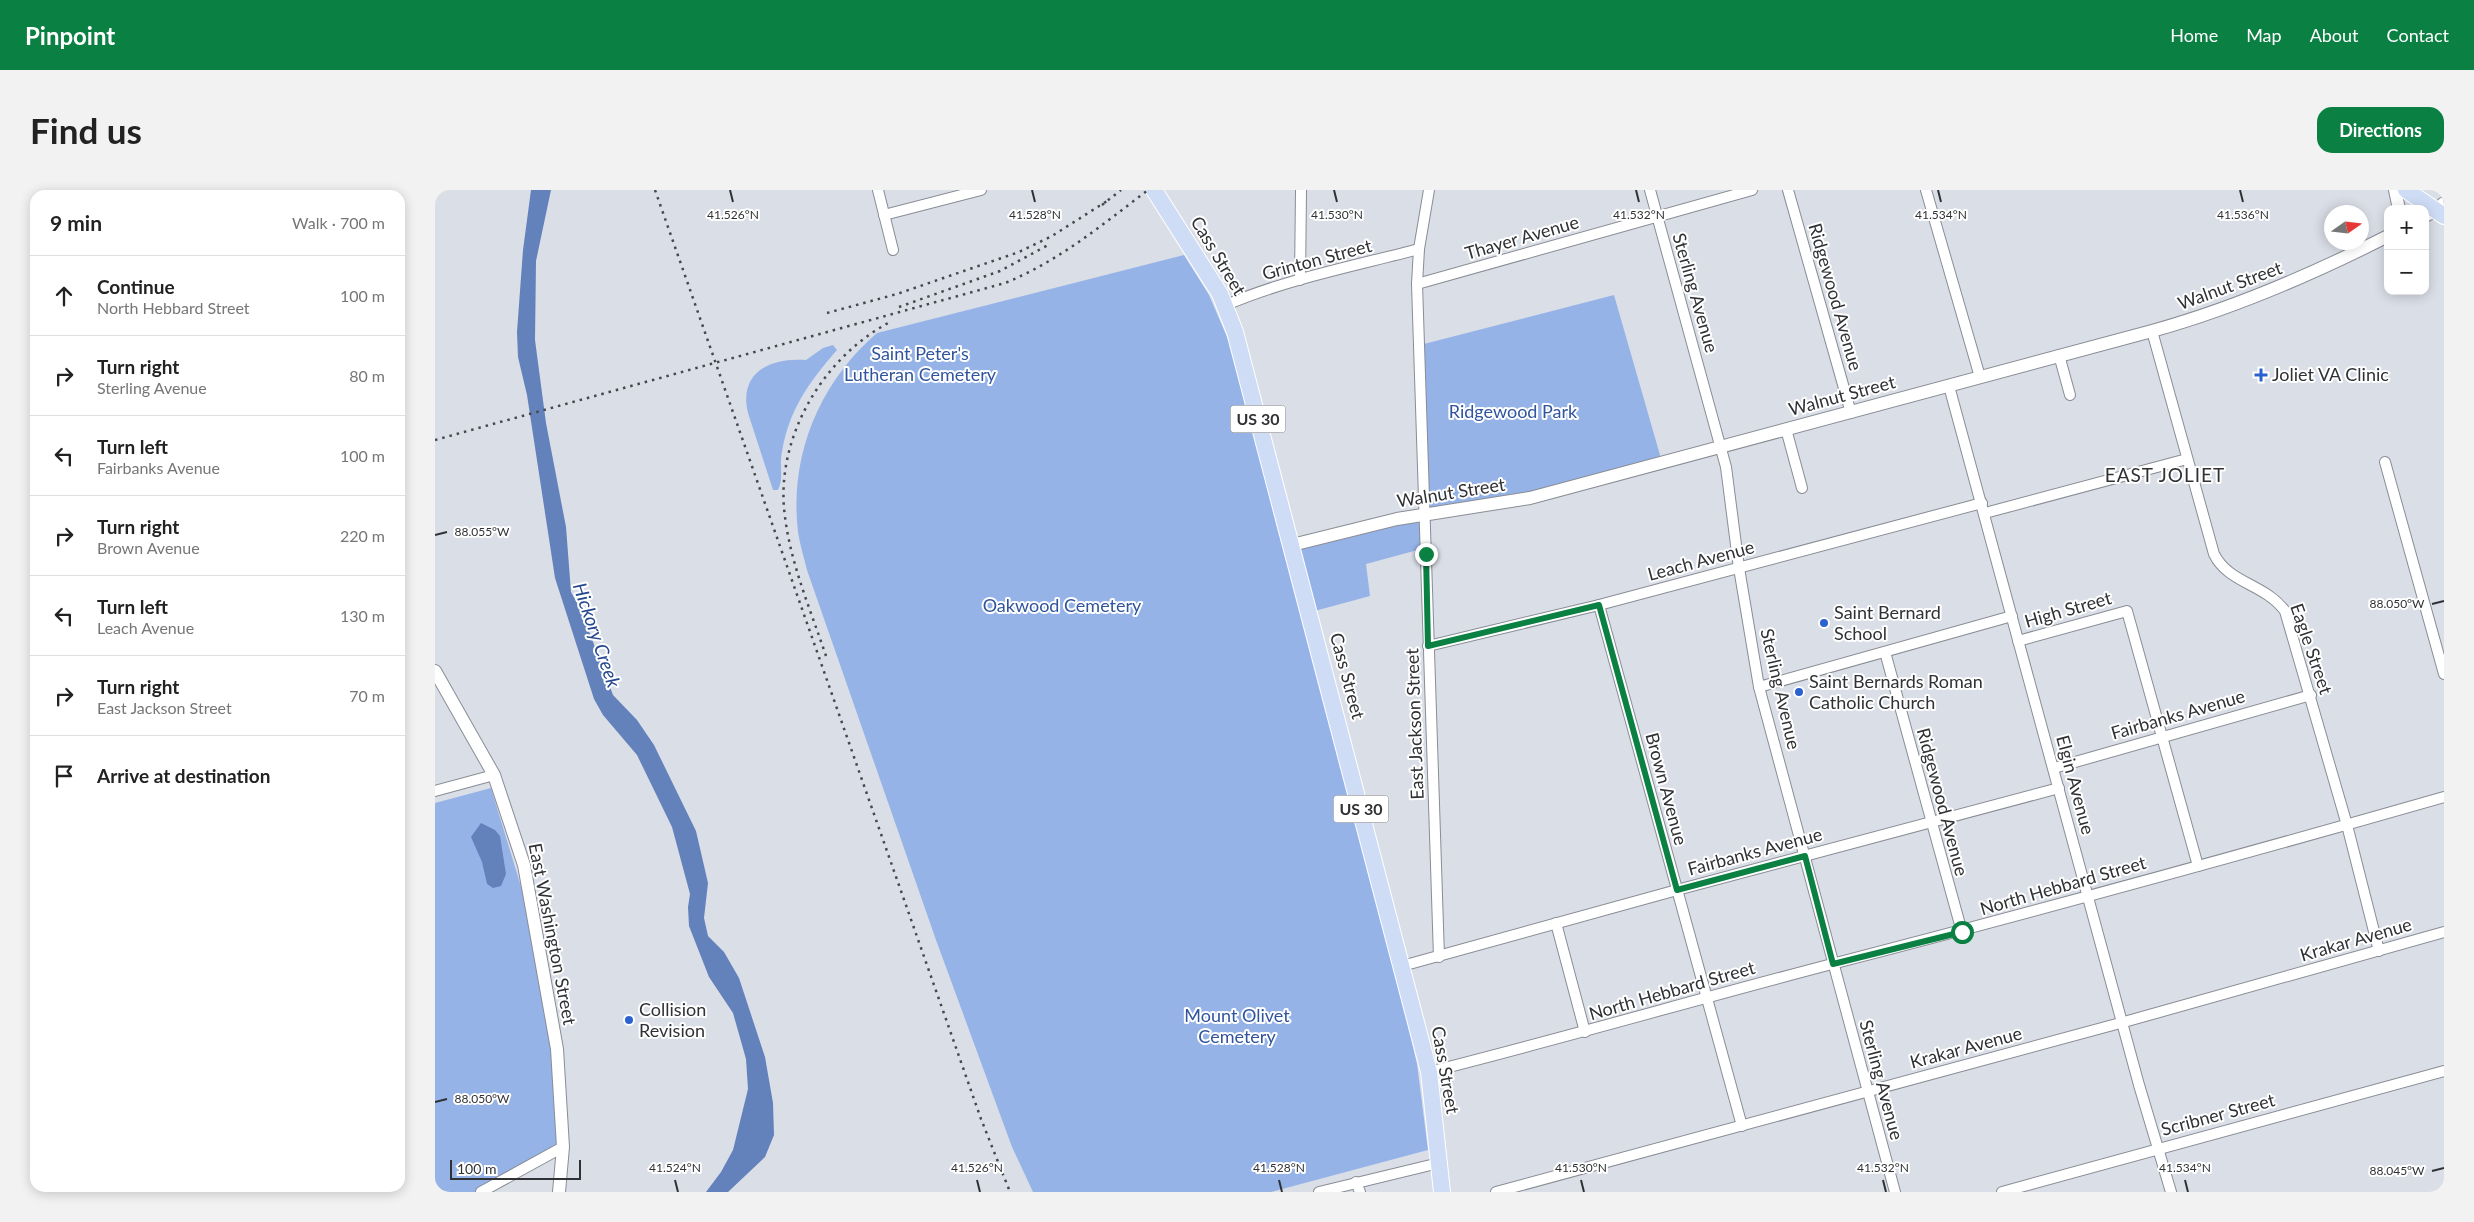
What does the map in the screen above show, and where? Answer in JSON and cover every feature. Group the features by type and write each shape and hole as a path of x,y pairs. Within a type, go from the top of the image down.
{"main road":[{"name":"Cass Street","path":"1154,190 1223,300 1235,332 1429,1072 1442,1192"},
{"path":"2406,190 2437,211"}],"street":[{"path":"878,190 893,250"},
{"path":"885,215 981,190"},
{"path":"1300,280 1301,190"},
{"name":"East Jackson Street","path":"1429,190 1419,249 1417,284 1439,957"},
{"name":"Sterling Avenue","path":"1650,190 1721,447 1759,686 1895,1192"},
{"name":"Thayer Avenue","path":"1417,284 1752,190"},
{"name":"Ridgewood Avenue","path":"1788,190 1851,413"},
{"path":"1926,190 1980,377"},
{"path":"2395,190 2398,205"},
{"name":"Walnut Street","path":"1292,545 1397,519 1530,498 2153,331 2202,317 2287,284 2384,238"},
{"name":"Grinton Street","path":"1223,300 1419,249"},
{"name":"Eagle Street","path":"2153,331 2214,554 2219,564 2229,574 2265,591 2285,611 2311,695 2347,825 2379,951"},
{"path":"2059,355 2070,395"},
{"name":"Elgin Avenue","path":"1949,386 2124,1022 2139,1085 2171,1192"},
{"path":"1786,429 1802,488"},
{"name":"Leach Avenue","path":"1428,646 2187,459"},
{"path":"2385,462 2444,674"},
{"name":"Brown Avenue","path":"1599,605 1742,1126"},
{"name":"High Street","path":"2019,641 2127,611 2163,736"},
{"name":"High Street","path":"1759,686 2012,616"},
{"name":"Ridgewood Avenue","path":"1885,652 1962,932"},
{"name":"East Washington Street","path":"437,679 493,775 525,865 557,1049 563,1148 559,1192"},
{"name":"Fairbanks Avenue","path":"2054,768 2311,695"},
{"path":"2163,736 2198,866"},
{"path":"435,791 493,775"},
{"name":"Fairbanks Avenue","path":"1402,966 2059,788"},
{"name":"North Hebbard Street","path":"1429,1072 1585,1032 1833,964 1962,932 2444,797"},
{"path":"1556,924 1585,1032"},
{"name":"Krakar Avenue","path":"1495,1192 2124,1022 2444,932"},
{"name":"Scribner Street","path":"2001,1192 2444,1071"},
{"path":"481,1192 563,1148"},
{"path":"1319,1192 1439,1163"},
{"path":"1356,1182 1360,1192"}],"green space":[{"path":"1184,255 1209,295 1230,344 1408,1024 1417,1064 1428,1150 1271,1192 1033,1192 1012,1147 936,940 807,570 798,532 796,504 798,476 812,423 824,398 839,375 877,333"},
{"name":"Ridgewood Park","path":"1614,295 1662,462 1531,498 1425,514 1420,345"},
{"path":"833,345 837,350 818,373 795,409 785,437 781,457 780,485 778,490 773,490 748,413 746,399 748,387 753,377 760,370 770,365 781,361 806,360 823,348"},
{"path":"1424,516 1425,548 1366,564 1370,596 1311,612 1293,545"},
{"path":"491,788 526,903 554,1050 561,1145 475,1192 435,1192 435,803"}],"shaded area":[{"path":"531,190 551,190 536,261 535,340 546,423 566,527 571,592 581,610 613,695 637,720 654,745 696,831 708,883 704,918 708,936 724,952 739,978 765,1057 773,1103 774,1135 765,1157 728,1192 706,1192 721,1172 733,1150 748,1089 746,1059 733,1013 709,977 689,926 688,907 690,894 672,827 637,755 603,715 594,699 555,578 527,395 518,357 517,332 523,250"},
{"path":"481,823 495,830 500,836 506,874 501,886 493,888 487,884 482,862 471,837"}],"railway":[{"path":"655,190 981,1119 1010,1192"},
{"path":"1102,205 1121,190"},
{"path":"435,440 1005,283 1062,253 1148,190"},
{"path":"827,313 897,294 1019,252 1052,236 1107,201"},
{"path":"899,307 1000,271 1050,244"},
{"path":"826,656 802,588 788,535 784,488 787,458 796,430 808,403 825,378 845,355 867,336 892,321"}],"place":[{"name":"Joliet VA Clinic","path":"2261,375"},
{"name":"Saint Bernard School","path":"1824,623"},
{"name":"Saint Bernards Roman Catholic Church","path":"1799,692"},
{"name":"Collision Revision","path":"629,1020"}],"district":[{"name":"EAST JOLIET","path":"2165,475"}],"route":[{"path":"1426,554 1428,646 1599,605 1677,890 1805,856 1833,964 1962,932"}],"park label":[{"name":"Saint Peter's Lutheran Cemetery","path":"920,364"},
{"name":"Oakwood Cemetery","path":"1062,606"},
{"name":"Mount Olivet Cemetery","path":"1237,1026"}],"water label":[{"name":"Hickory Creek","path":"597,635"}]}
